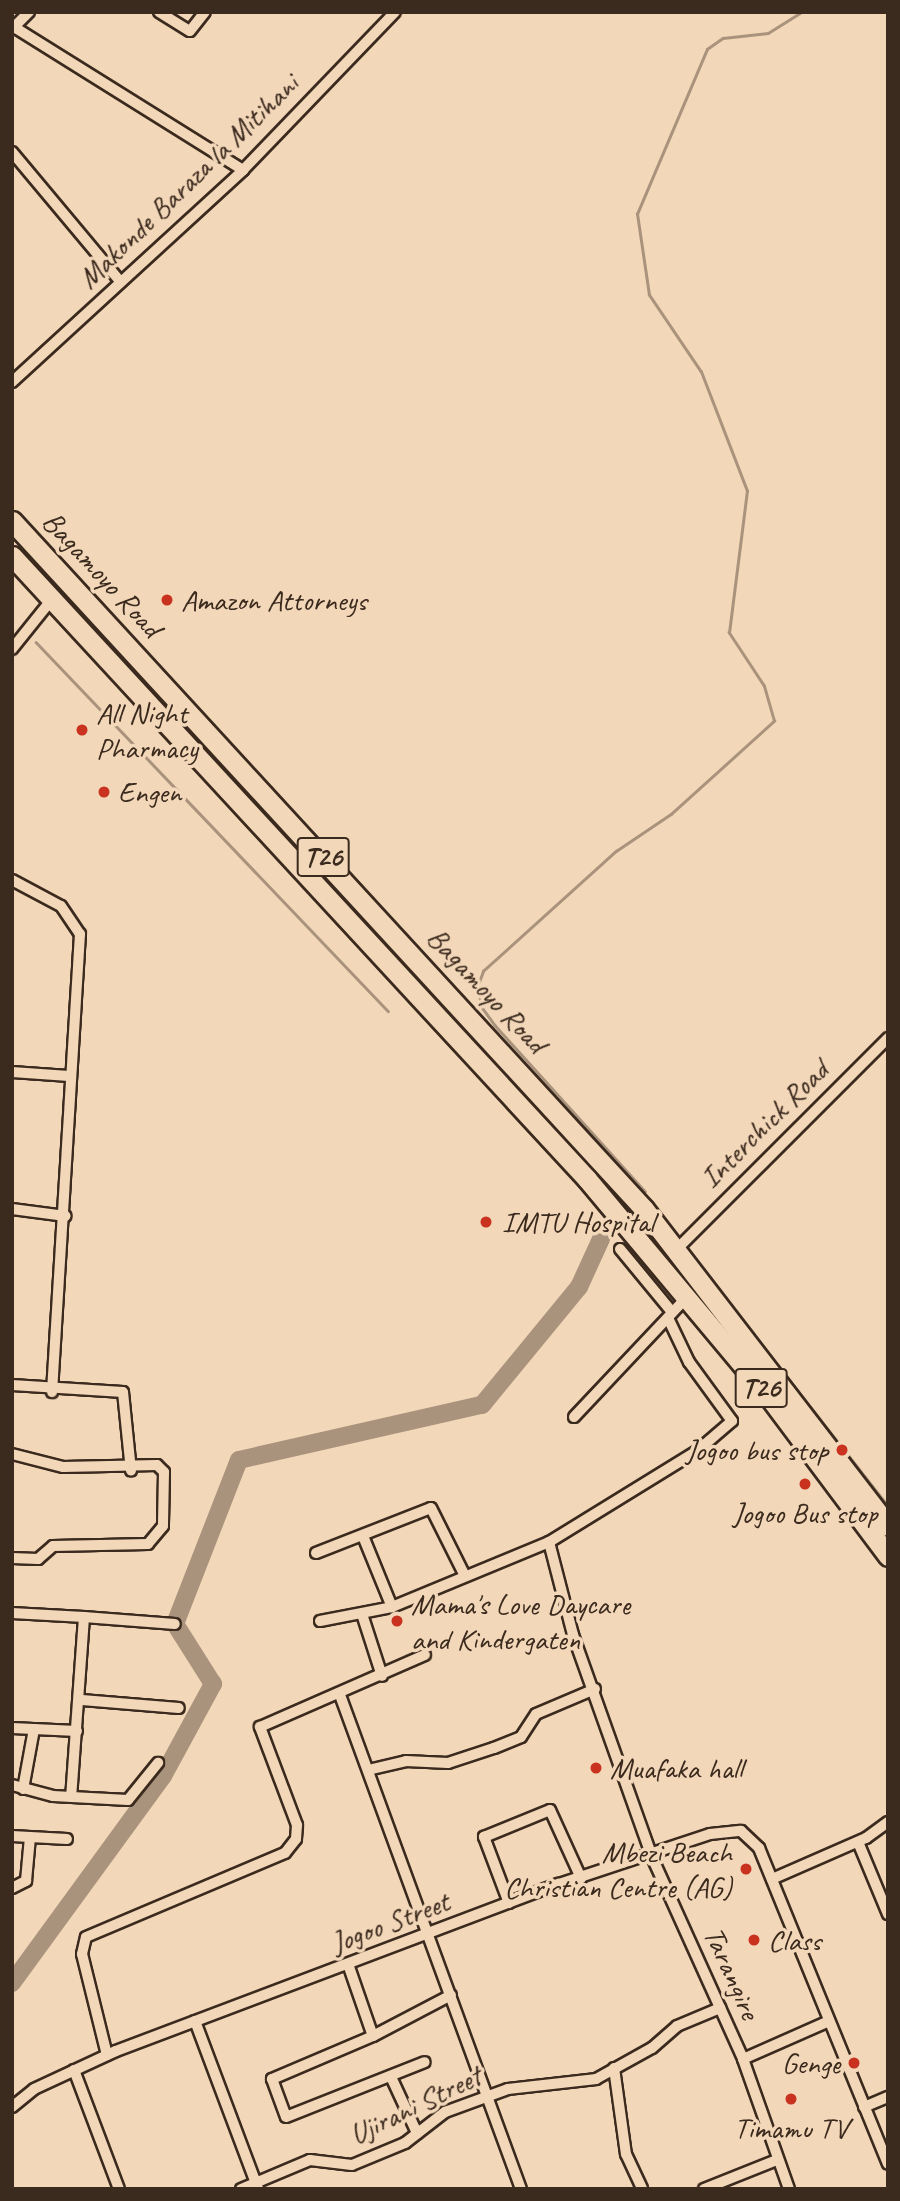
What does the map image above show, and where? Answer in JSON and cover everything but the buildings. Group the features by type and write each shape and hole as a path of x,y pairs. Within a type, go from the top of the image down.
{"highway":[{"name":"Bagamoyo Road","path":"12,521 638,1202 677,1248 888,1526"},
{"name":"Bagamoyo Road","path":"12,556 627,1225 687,1297 888,1556"}],"street":[{"path":"29,12 13,28 243,170"},
{"path":"159,12 190,31 205,12"},
{"name":"Makonde Baraza la Mitihani","path":"12,382 243,170 395,12"},
{"path":"12,152 120,281"},
{"path":"14,642 52,598"},
{"path":"12,880 61,906 80,934 69,1076 66,1216 52,1392"},
{"name":"Interchick Road","path":"677,1248 888,1038"},
{"path":"12,1072 69,1076"},
{"path":"12,1209 66,1216"},
{"path":"320,1621 391,1607 549,1542 728,1427 730,1412 689,1362 670,1315 620,1249"},
{"path":"574,1417 687,1297"},
{"path":"12,1385 52,1392 125,1394 131,1471"},
{"path":"12,1454 63,1468 131,1471 157,1465 164,1472 158,1537 148,1544 53,1546 37,1559 12,1558"},
{"path":"316,1553 431,1508 465,1576"},
{"path":"363,1536 391,1607"},
{"name":"Tarangire","path":"549,1542 573,1635 595,1689 652,1857 743,2059 789,2189"},
{"path":"12,1613 175,1624"},
{"path":"362,1614 382,1676"},
{"path":"71,1797 82,1700 84,1617"},
{"path":"107,2055 84,1940 285,1853 296,1839 297,1825 260,1727 340,1695 425,1655"},
{"path":"368,1770 406,1761 448,1763 494,1748 521,1737 537,1714 595,1689"},
{"path":"340,1695 521,2189"},
{"path":"82,1700 179,1708"},
{"path":"12,1728 77,1731"},
{"path":"34,1729 18,1787 71,1797 128,1800 158,1763"},
{"path":"509,1903 484,1837 550,1810 581,1878"},
{"path":"772,1879 858,1842 888,1822"},
{"name":"Jogoo Street","path":"12,2107 74,2070 195,2021 509,1903 652,1857 710,1834 741,1831 758,1847 827,2022 888,2164"},
{"path":"12,1836 67,1839"},
{"path":"12,1888 26,1881 30,1836"},
{"path":"858,1842 888,1914"},
{"path":"348,1964 373,2036"},
{"path":"425,2062 392,2079 289,2119 271,2085 274,2077 373,2036 451,1995"},
{"name":"Ujirani Street","path":"241,2189 256,2185 310,2160 352,2165 487,2095 533,2083 585,2082 614,2068 677,2026 720,2008"},
{"path":"195,2021 256,2185"},
{"path":"743,2059 827,2022"},
{"path":"614,2068 626,2154 642,2189"},
{"path":"74,2070 119,2189"},
{"path":"392,2079 417,2133"},
{"path":"864,2107 888,2096"},
{"path":"704,2189 777,2160"}],"waterway":[{"path":"645,1192 495,1026 481,1007 478,985 483,971 616,851 671,814 774,721 764,686 729,633 747,491 701,372 649,295 637,214 707,49 723,38 768,33 802,12"},
{"path":"36,642 388,1011"},
{"path":"12,1983 163,1776 213,1684 175,1624 239,1460 482,1405 579,1287 601,1239"},
{"path":"725,1298 888,1506"}],"place":[{"name":"Amazon Attorneys","path":"167,600"},
{"name":"All Night Pharmacy","path":"82,730"},
{"name":"Engen","path":"104,792"},
{"name":"IMTU Hospital","path":"486,1222"},
{"name":"Jogoo bus stop","path":"842,1450"},
{"name":"Jogoo Bus stop","path":"805,1484"},
{"name":"Mama's Love Daycare and Kindergaten","path":"397,1621"},
{"name":"Muafaka hall","path":"596,1768"},
{"name":"Mbezi Beach Christian Centre (AG)","path":"746,1869"},
{"name":"Class","path":"754,1940"},
{"name":"Genge","path":"854,2063"},
{"name":"Timamu TV","path":"791,2099"}]}
